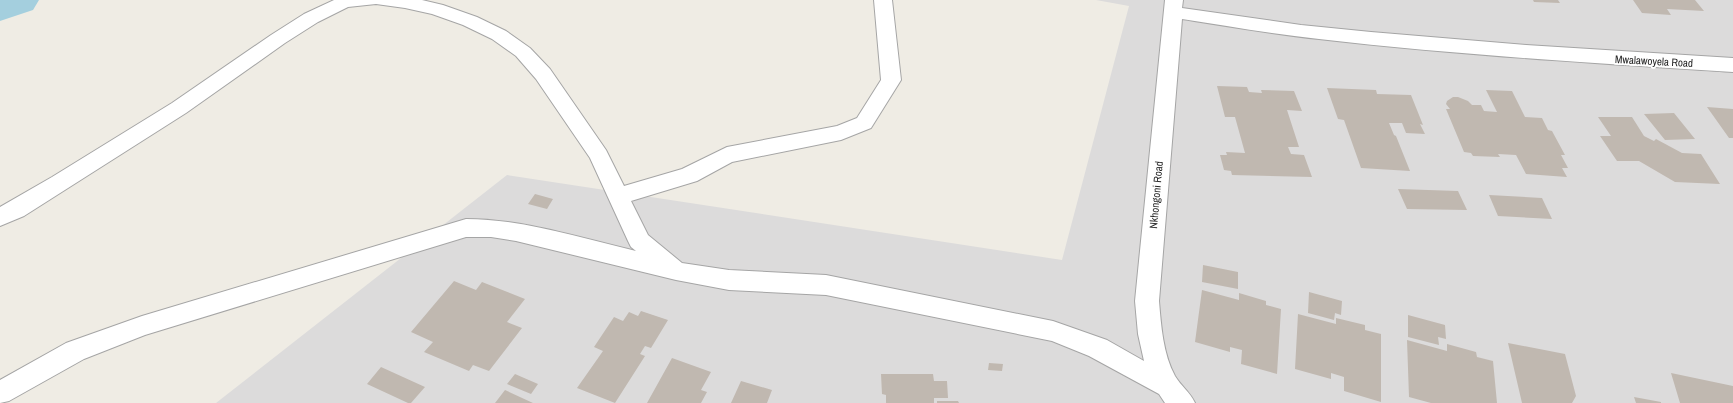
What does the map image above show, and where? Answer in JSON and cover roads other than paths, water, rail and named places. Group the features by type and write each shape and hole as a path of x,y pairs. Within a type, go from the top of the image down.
{"street":[{"path":"0,217 16,210 179,108 278,39 311,18 345,2 370,0"},
{"path":"382,0 405,2 438,9 470,21 499,35 523,52 543,74 599,155 639,241 676,271"},
{"path":"619,196 689,175 727,155 841,133 864,123 891,80 883,0"},
{"name":"Mwalawoyela Road","path":"1173,6 1318,32 1576,56 1733,65"},
{"name":"Nkhongoni Road","path":"1173,6 1147,301 1149,328 1155,357 1176,395"},
{"path":"0,393 75,351 142,326 466,228 491,228 516,232 676,271 729,280 826,284 1053,331 1098,348 1176,395"}],"waterway":[{"path":"0,7 18,0"}]}
